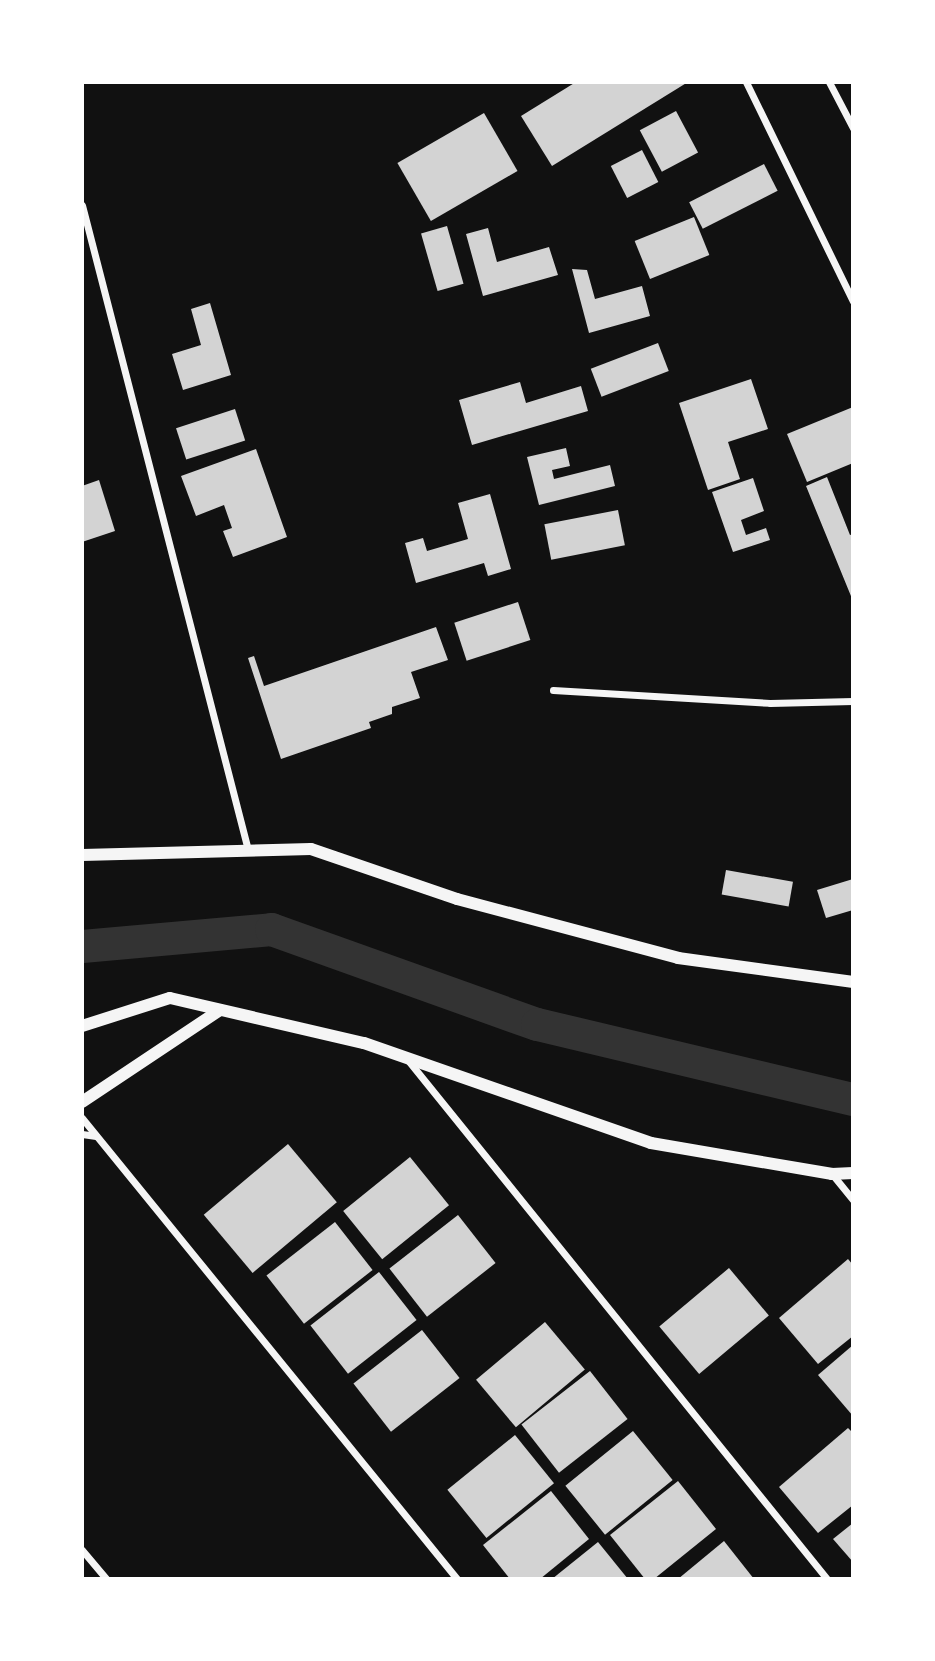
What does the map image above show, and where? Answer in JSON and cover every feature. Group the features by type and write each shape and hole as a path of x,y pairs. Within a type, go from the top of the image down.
{"street":[{"path":"746,82 853,301"},
{"path":"829,82 853,128"},
{"path":"82,205 248,850"},
{"path":"553,690 770,703 853,701"},
{"path":"82,855 312,849 457,899 678,958 853,982"},
{"path":"82,1026 170,998 364,1043 652,1143 832,1174 853,1174"},
{"path":"82,1102 220,1010"},
{"path":"405,1056 827,1579"},
{"path":"82,1118 457,1579"},
{"path":"82,1134 96,1136"},
{"path":"832,1174 853,1200"},
{"path":"82,1550 106,1579"}],"building":[{"path":"576,82 688,82 552,166 521,116"},
{"path":"676,111 698,152 662,172 640,130"},
{"path":"484,113 518,171 431,221 397,163"},
{"path":"642,150 658,182 627,198 611,166"},
{"path":"764,164 778,191 703,229 689,202"},
{"path":"694,217 709,255 650,279 635,241"},
{"path":"447,226 464,284 438,291 421,233"},
{"path":"488,228 497,262 549,247 558,275 483,296 466,234"},
{"path":"572,269 587,270 595,299 642,286 650,316 589,333"},
{"path":"210,303 231,375 183,390 172,354 201,345 191,309"},
{"path":"658,343 669,371 602,397 591,369"},
{"path":"751,379 768,429 728,442 740,479 708,490 679,403"},
{"path":"520,382 526,403 581,386 588,411 472,445 459,400"},
{"path":"853,407 853,463 807,482 787,434"},
{"path":"235,409 245,440 186,460 176,428"},
{"path":"566,448 570,466 552,470 554,479 610,465 615,486 539,505 527,457"},
{"path":"256,449 287,537 233,557 223,531 232,528 224,505 196,516 181,476"},
{"path":"827,477 850,535 853,534 853,601 806,486"},
{"path":"753,478 764,511 741,520 746,535 766,528 770,540 733,552 712,492"},
{"path":"99,480 115,531 82,542 82,486"},
{"path":"490,494 511,569 488,576 484,563 416,583 405,543 423,538 427,551 468,539 458,503"},
{"path":"618,510 625,545 551,560 544,524"},
{"path":"518,602 530,640 467,661 454,623"},
{"path":"436,627 448,660 411,672 420,698 392,707 392,714 369,722 371,728 281,759 248,658 254,656 264,686"},
{"path":"726,870 793,882 789,906 722,895"},
{"path":"853,879 853,910 826,918 817,890"},
{"path":"288,1144 337,1202 253,1273 204,1215"},
{"path":"410,1157 449,1205 382,1259 343,1211"},
{"path":"458,1215 496,1263 427,1317 389,1269"},
{"path":"335,1222 373,1270 304,1324 266,1276"},
{"path":"848,1259 853,1265 853,1336 818,1364 779,1318"},
{"path":"729,1268 769,1315 699,1374 659,1326"},
{"path":"379,1272 417,1320 348,1374 310,1326"},
{"path":"545,1322 585,1369 516,1427 476,1380"},
{"path":"422,1330 460,1378 391,1432 353,1384"},
{"path":"853,1345 853,1416 818,1375"},
{"path":"590,1371 628,1419 559,1473 521,1425"},
{"path":"848,1428 853,1433 853,1505 818,1533 779,1487"},
{"path":"633,1431 673,1480 605,1535 565,1486"},
{"path":"515,1435 554,1483 486,1538 447,1490"},
{"path":"678,1481 716,1529 654,1579 645,1579 610,1535"},
{"path":"551,1491 589,1539 540,1579 510,1579 483,1545"},
{"path":"853,1523 853,1562 833,1539"},
{"path":"724,1541 754,1579 678,1579"},
{"path":"598,1542 628,1579 552,1579"}],"waterway":[{"path":"82,946 271,929 537,1024 853,1099"}]}
